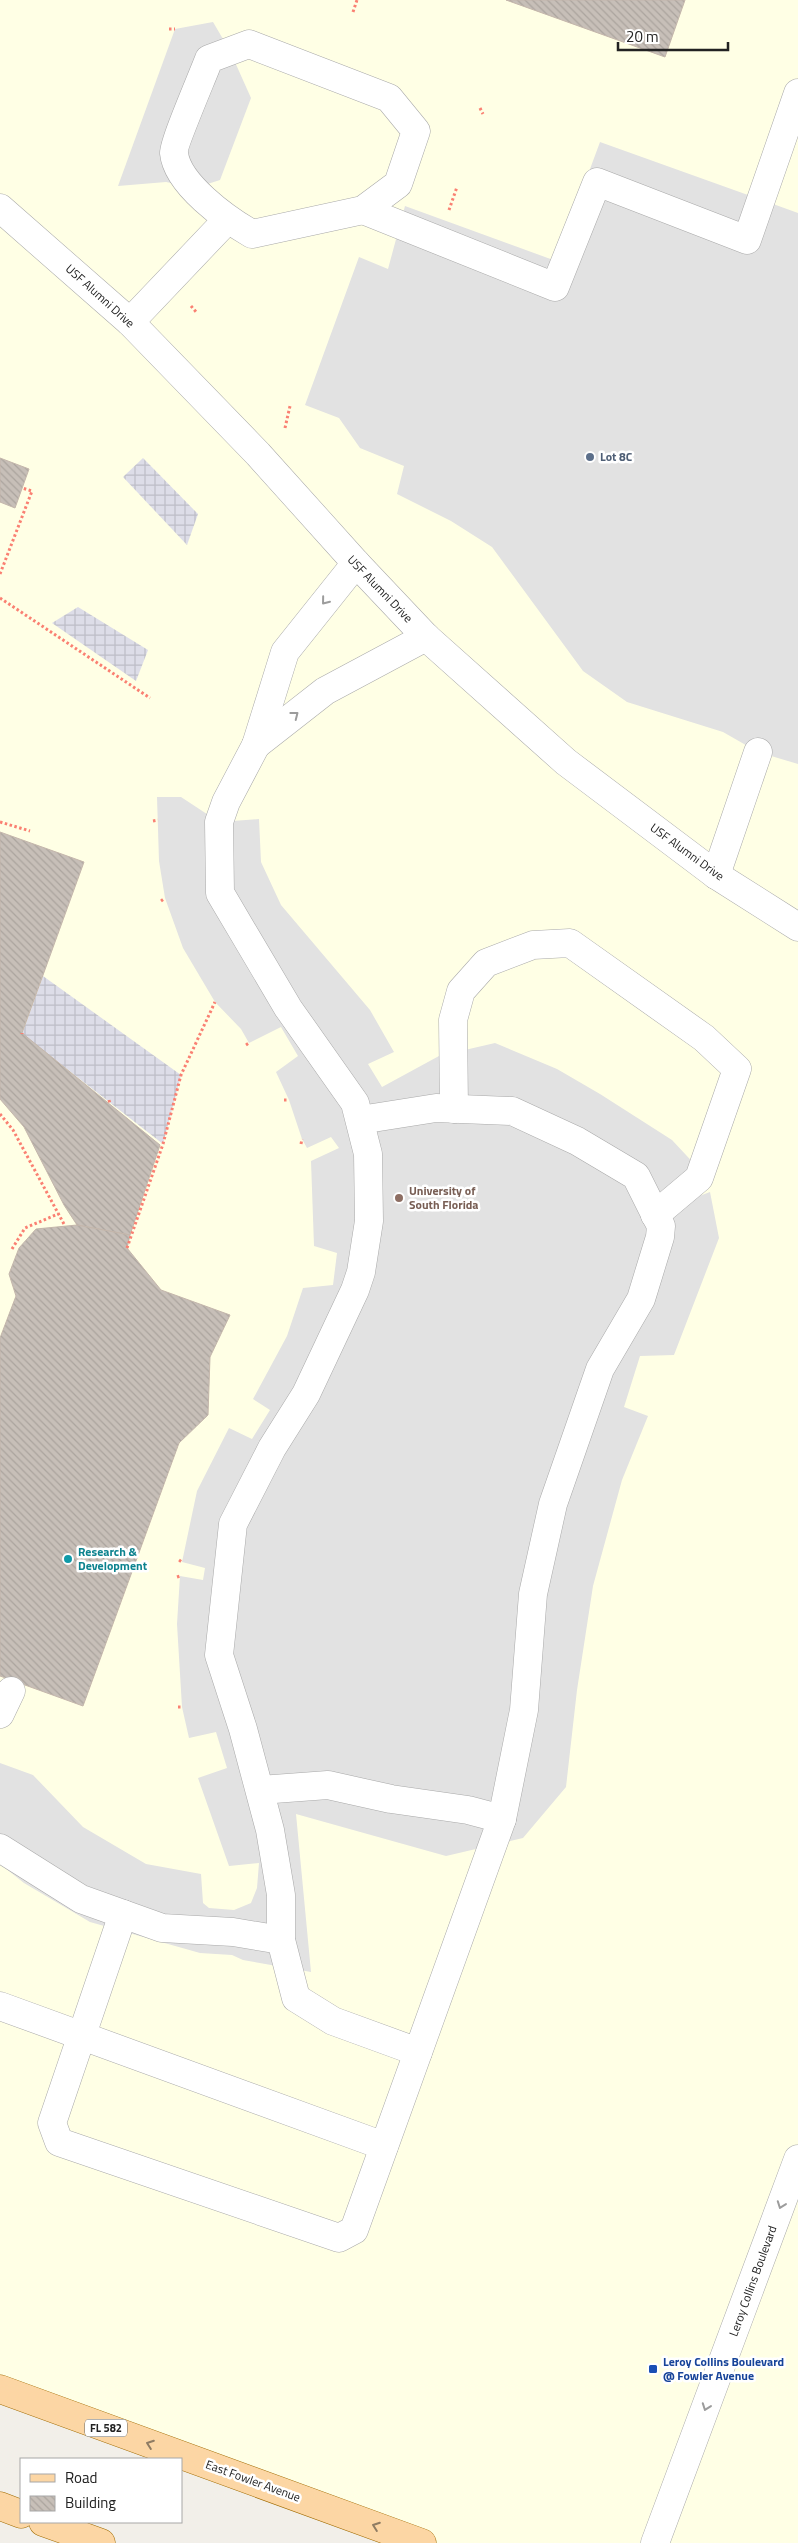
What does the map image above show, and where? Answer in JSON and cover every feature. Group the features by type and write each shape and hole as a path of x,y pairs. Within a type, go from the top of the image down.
{"main road":[{"name":"East Fowler Avenue","path":"0,2389 422,2543"},
{"path":"0,2506 20,2514"},
{"path":"46,2523 100,2543"}],"street":[{"path":"249,44 390,98 416,131 414,159 398,184 364,210 252,234 227,220 180,174 174,151 209,59 249,44"},
{"path":"364,210 555,287 597,182 747,240 798,93"},
{"name":"USF Alumni Drive","path":"0,208 130,322 258,454 356,563 426,636 566,762 716,875 798,927"},
{"path":"130,322 227,220"},
{"path":"356,563 285,652 256,745 226,802 219,822 220,893 288,1008 355,1103 368,1154 369,1221 361,1272 355,1290 306,1394 272,1448 233,1524 219,1655 260,1790 270,1830 281,1895 281,1940 296,1998 333,2020 418,2052"},
{"path":"256,745 325,691 426,636"},
{"path":"716,875 758,752"},
{"path":"454,1109 453,1020 461,991 486,964 533,945 570,943 704,1038 737,1069 699,1178 655,1215"},
{"path":"123,1914 52,2123 59,2142 340,2238 354,2230 502,1819 524,1710 533,1594 553,1504 600,1369 641,1299 660,1237 661,1226 636,1176 577,1141 512,1111 436,1108 360,1120"},
{"path":"260,1790 328,1785 391,1799 468,1810 502,1819"},
{"path":"3,1860 81,1899 162,1928 233,1932 281,1940"},
{"path":"0,2006 384,2146"},
{"name":"Leroy Collins Boulevard","path":"655,2543 798,2159"}],"path":[{"path":"353,12 357,0"},
{"path":"169,29 175,29"},
{"path":"480,108 483,114"},
{"path":"448,212 457,187"},
{"path":"285,428 290,406"},
{"path":"0,574 32,491 22,488"},
{"path":"0,598 150,698"},
{"path":"0,822 30,831"},
{"path":"161,901 165,898"},
{"path":"126,1248 163,1144 182,1075 215,1002"},
{"path":"284,1100 289,1100"},
{"path":"0,1114 13,1130 65,1226"},
{"path":"12,1249 25,1228 58,1214"}],"shaded area":[{"name":"University of South Florida","path":"0,0 798,0 798,2543 397,2543 182,2464 182,2458 166,2458 0,2397"},
{"path":"213,22 230,51 251,98 220,180 195,188 166,182 118,186 175,29"},
{"name":"Lot 8C","path":"600,142 798,213 798,764 758,752 723,732 627,702 583,671 492,547 451,521 397,494 404,466 360,448 339,418 305,405 359,257 388,269 405,206 556,261"},
{"path":"143,458 198,514 187,545 123,477"},
{"path":"78,607 148,650 136,681 52,623"},
{"path":"157,797 181,797 219,822 259,819 261,862 281,905 370,1010 394,1052 368,1064 382,1087 439,1056 495,1043 557,1069 672,1140 700,1170 686,1201 710,1192 719,1238 674,1355 640,1356 624,1407 648,1416 622,1480 593,1586 577,1690 566,1787 523,1838 446,1856 296,1814 311,1972 243,1960 232,1955 200,1953 90,1922 24,1883 0,1864 0,1763 33,1775 83,1827 146,1864 201,1874 203,1903 209,1908 234,1910 251,1903 257,1888 259,1863 229,1866 198,1778 227,1768 216,1732 189,1738 182,1707 177,1624 180,1576 203,1580 205,1568 182,1562 197,1491 229,1428 252,1439 270,1410 253,1399 287,1336 303,1288 333,1285 337,1253 314,1246 311,1161 339,1148 331,1137 307,1148 302,1139 289,1100 276,1072 298,1056 281,1027 249,1043 241,1029 215,1002 183,948 165,898 159,861"},
{"path":"43,976 181,1075 163,1144 22,1034"}],"building":[{"path":"506,0 685,0 665,57"},
{"path":"0,458 29,469 15,508 0,502"},
{"path":"0,832 84,862 22,1033 160,1145 130,1235 77,1225 64,1205 24,1127 0,1099"},
{"name":"Research & Development","path":"77,1225 130,1235 127,1248 161,1290 230,1315 210,1357 208,1415 179,1443 83,1706 0,1676 0,1338 16,1296 9,1274 19,1248 36,1229"}],"place":[{"name":"Lot 8C","path":"590,457"},
{"name":"University of South Florida","path":"399,1198"},
{"name":"Research & Development","path":"68,1559"},
{"name":"Leroy Collins Boulevard @ Fowler Avenue","path":"653,2369"}]}
